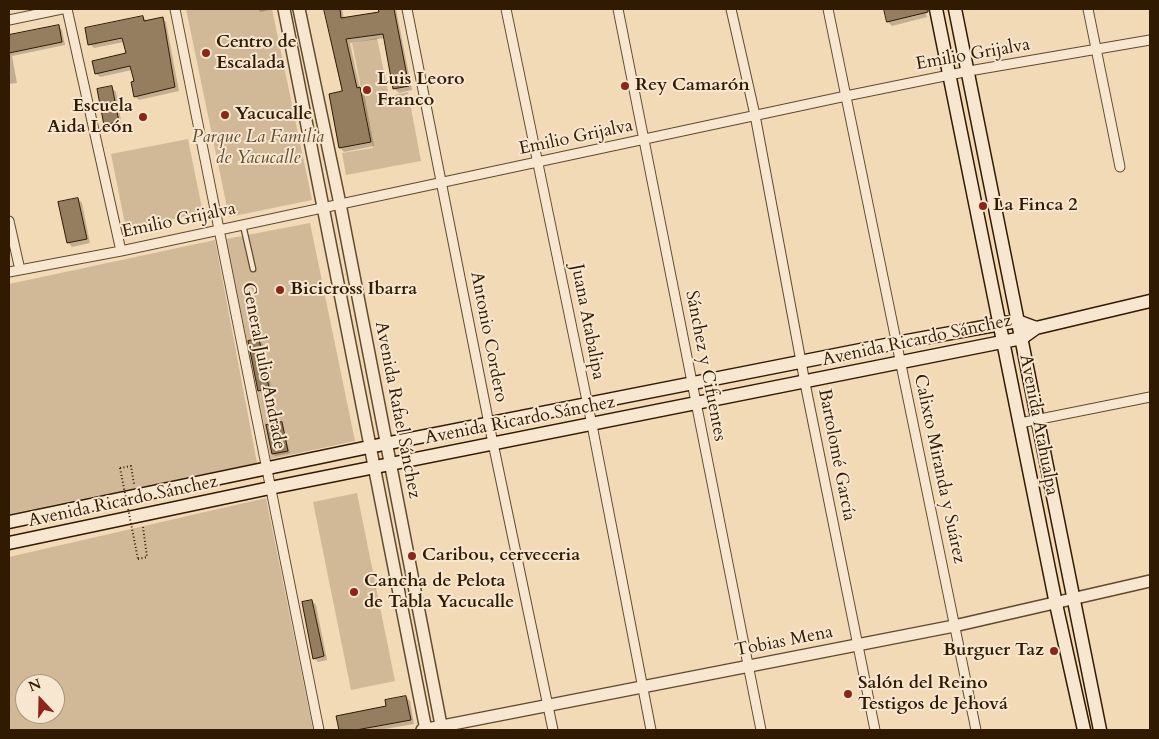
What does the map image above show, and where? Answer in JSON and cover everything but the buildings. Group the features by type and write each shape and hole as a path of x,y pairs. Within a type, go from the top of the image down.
{"main road":[{"name":"Avenida Atahualpa","path":"936,9 1056,604 1084,730"},
{"name":"Avenida Atahualpa","path":"955,9 969,71 1017,321 1022,338 1036,420 1100,730"},
{"name":"Avenida Ricardo Sánchez","path":"9,543 270,488 1004,342 1022,338 1036,328 1150,301"},
{"name":"Avenida Ricardo Sánchez","path":"9,522 369,447 692,385 896,343 1017,321 1036,328"}],"street":[{"path":"9,20 62,9"},
{"path":"67,9 122,251"},
{"name":"General Julio Andrade","path":"175,9 319,730"},
{"name":"Avenida Rafael Sánchez","path":"284,9 425,730"},
{"name":"Avenida Rafael Sánchez","path":"299,9 340,204 442,729"},
{"name":"Antonio Cordero","path":"407,9 440,182 552,730"},
{"name":"Juana Atabalipa","path":"506,9 592,425 650,730"},
{"name":"Sánchez y Cifuentes","path":"618,9 761,730"},
{"name":"Bartolomé García","path":"731,9 755,115 801,363 874,730"},
{"name":"Calixto Miranda y Suárez","path":"828,9 976,730"},
{"path":"1088,9 1120,167"},
{"name":"Emilio Grijalva","path":"9,272 122,251 846,96 969,71 1150,40"},
{"path":"9,221 20,270"},
{"path":"1020,423 1150,397"},
{"name":"Tobias Mena","path":"425,730 442,729 547,705 954,626 1150,581"}],"lane":[{"path":"243,224 252,269"}],"path":[{"path":"136,496 130,466 120,468 138,559 147,557 141,516"}],"green space":[{"name":"Parque La Familia de Yacucalle","path":"186,9 272,9 312,200 229,217"},
{"path":"377,38 389,96 408,92 421,161 346,175 342,153 373,148 352,43"},
{"path":"188,139 203,213 126,229 111,154"},
{"name":"Bicicross Ibarra","path":"310,223 355,441 271,459 226,239"},
{"path":"215,240 257,463 9,514 9,284"},
{"name":"Cancha de Pelota de Tabla Yacucalle","path":"357,493 395,681 351,690 313,502"},
{"path":"266,498 313,730 10,730 9,557"}],"place":[{"name":"Centro de Escalada","path":"206,53"},
{"name":"Rey Camarón","path":"625,86"},
{"name":"Luis Leoro Franco","path":"367,90"},
{"name":"Yacucalle","path":"225,115"},
{"name":"Escuela Aida León","path":"143,117"},
{"name":"La Finca 2","path":"983,206"},
{"name":"Bicicross Ibarra","path":"280,290"},
{"name":"Caribou, cerveceria","path":"412,556"},
{"name":"Cancha de Pelota de Tabla Yacucalle","path":"354,592"},
{"name":"Burguer Taz","path":"1054,651"},
{"name":"Salón del Reino Testigos de Jehová","path":"848,694"}]}
